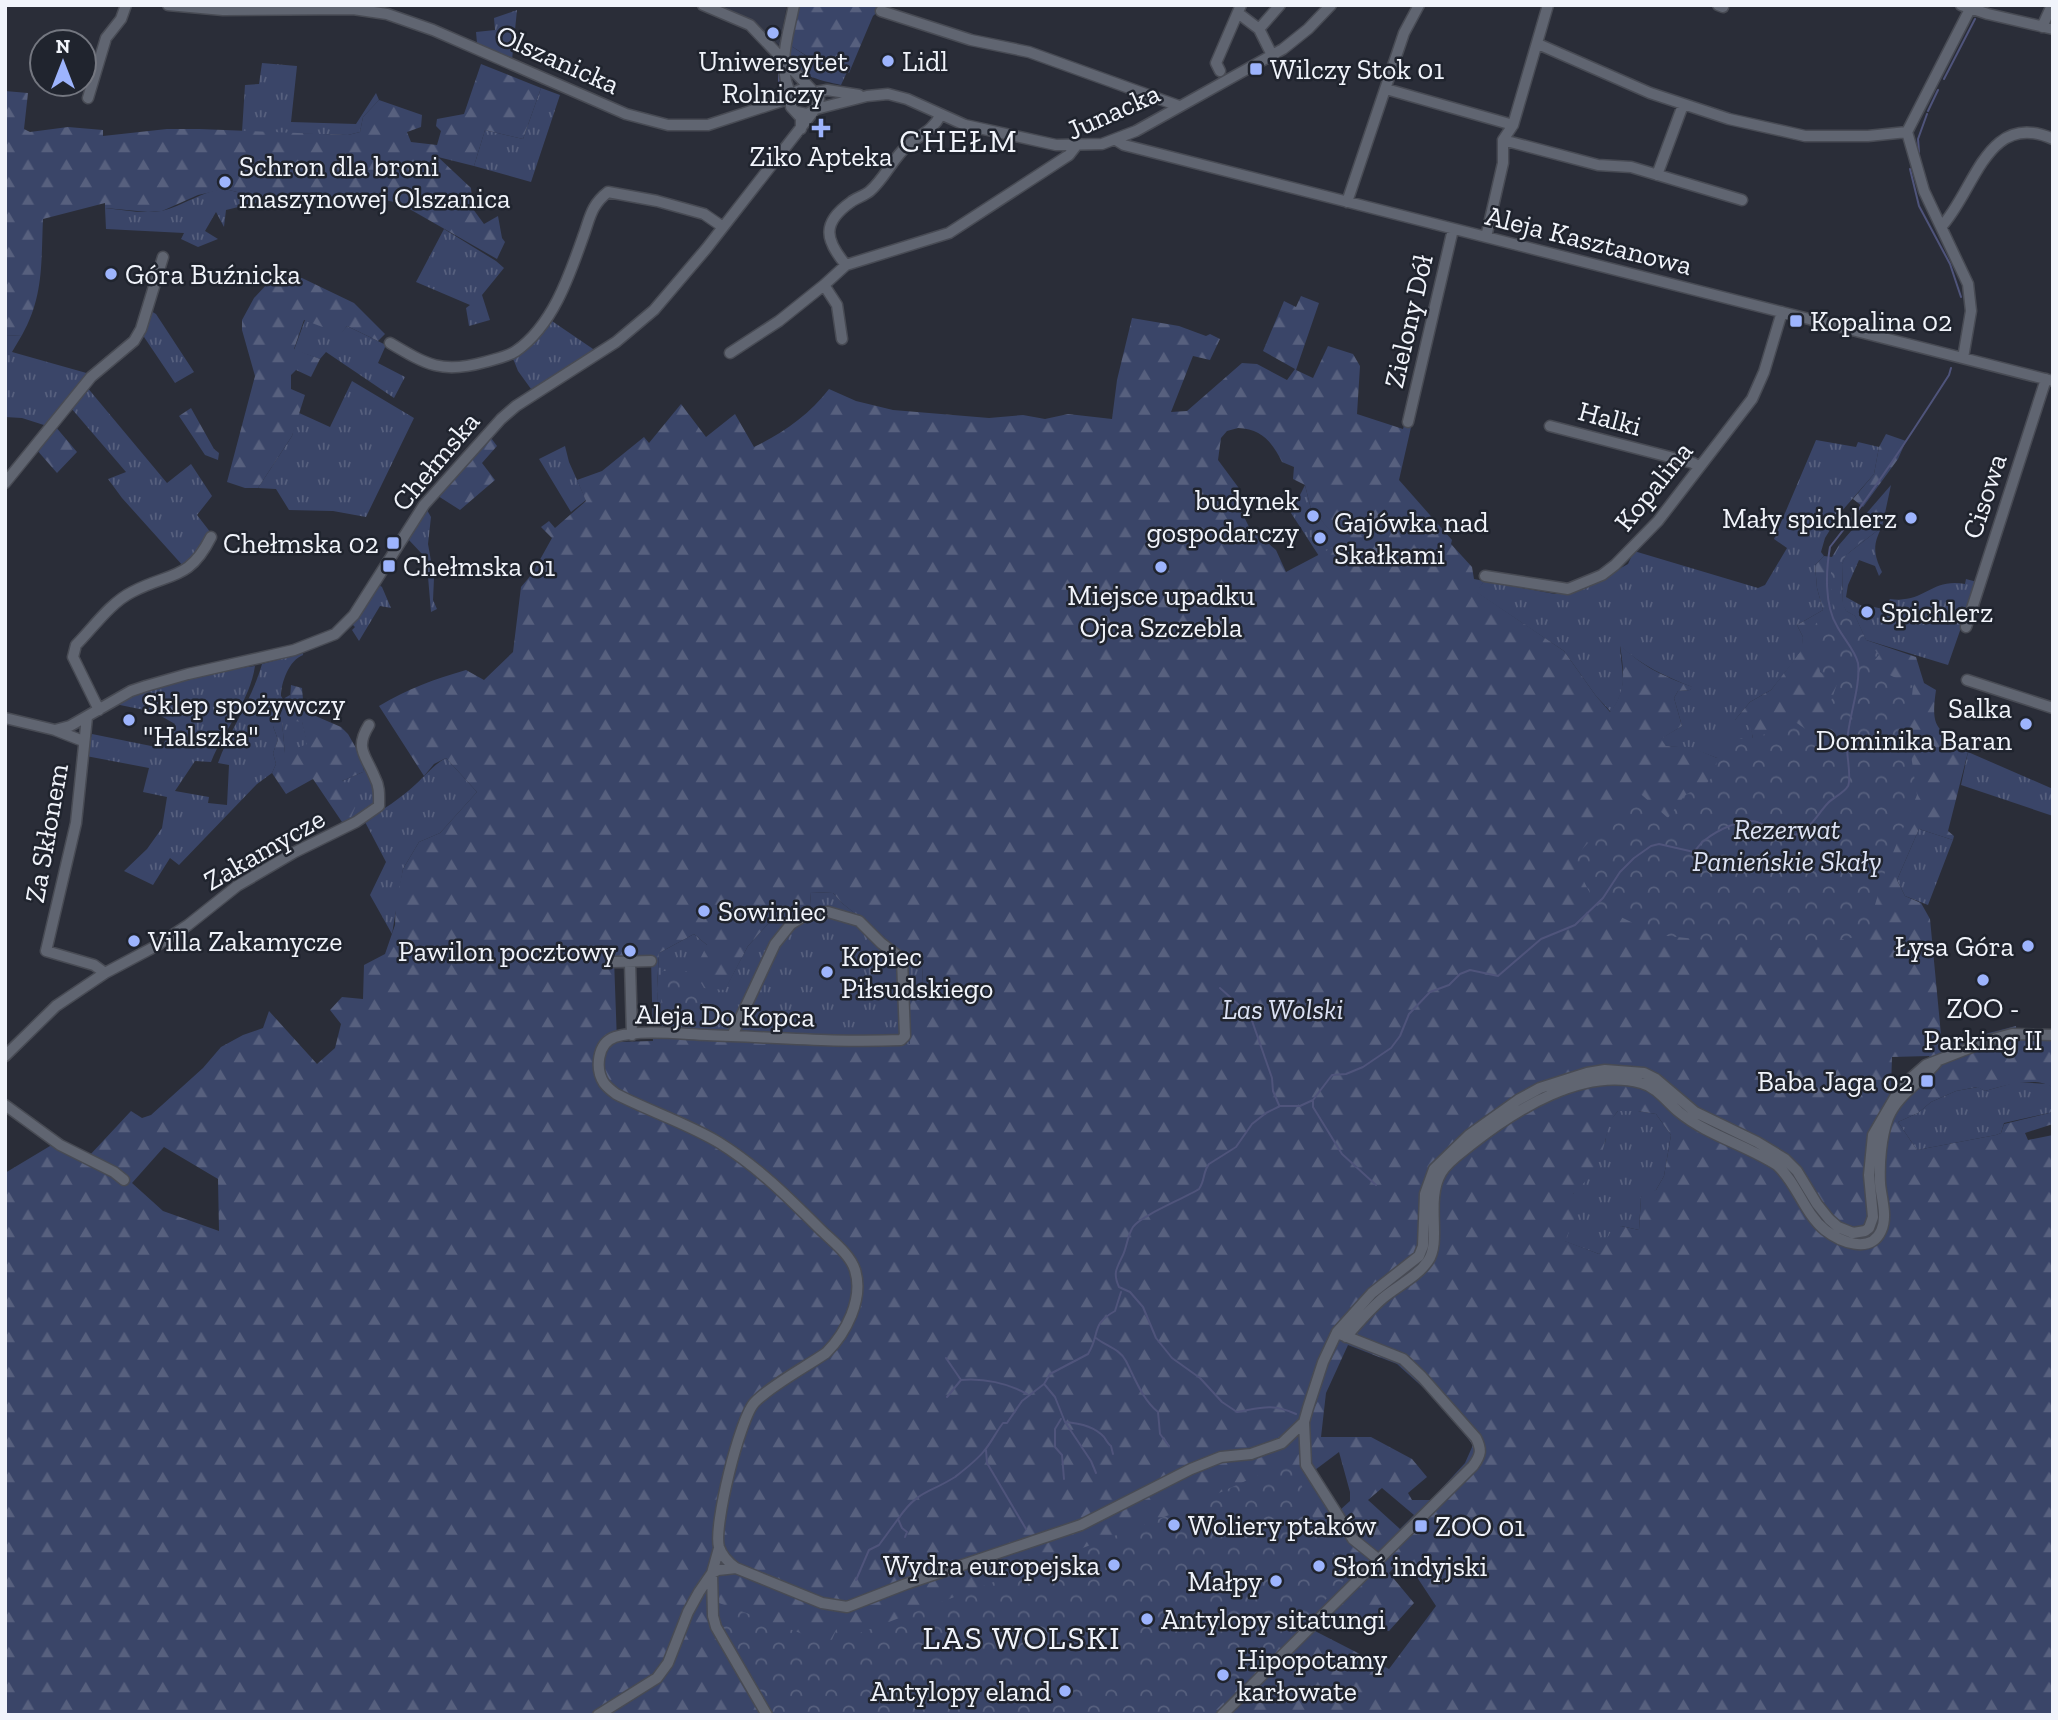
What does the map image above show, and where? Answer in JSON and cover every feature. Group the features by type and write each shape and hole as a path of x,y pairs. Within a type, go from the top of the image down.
{"street":[{"path":"98,65 106,38 121,19 126,5"},
{"name":"Olszanicka","path":"168,5 223,10 389,10 652,123 708,125 764,107 793,103"},
{"path":"703,5 750,25 813,90 819,99 814,110"},
{"path":"794,5 783,60 785,79 801,118 801,129"},
{"path":"1259,29 1280,5"},
{"name":"Junacka","path":"730,353 773,325 846,265 949,233 1069,155 1076,146 1116,140 1272,55 1298,38 1331,5"},
{"path":"1347,202 1405,33 1419,5"},
{"path":"1486,237 1503,163 1503,140 1513,125 1548,5"},
{"path":"1963,358 1971,311 1968,284 1916,170 1907,132 1966,7 2047,28 2052,13"},
{"path":"1220,71 1216,63 1240,9 1259,29 1272,55"},
{"path":"881,11 971,40 1041,56 1179,106"},
{"path":"1538,44 1650,93 1729,119 1805,136 1868,136 1907,132"},
{"path":"1386,89 1513,125"},
{"path":"793,103 800,90 827,90 867,96 895,95 965,125 1056,145 1076,146"},
{"path":"793,103 803,114 867,96"},
{"path":"1657,174 1683,105"},
{"name":"Chełmska","path":"55,730 87,717 131,691 166,679 294,650 335,634 346,625 362,604 424,505 500,419 542,388 590,361 641,322 668,296 814,110"},
{"path":"846,265 832,249 828,231 834,217 851,202 869,192 892,163 908,146 932,128 940,116"},
{"path":"1941,227 1992,148 2005,137 2029,132 2053,139"},
{"name":"Aleja Kasztanowa","path":"1116,140 1124,145 2049,380"},
{"path":"1503,140 1598,165 1631,167 1742,200"},
{"path":"390,343 424,363 443,368 472,366 515,352 539,328 551,311 565,286 596,201 608,192 657,201 704,214 723,227"},
{"name":"Zielony Dół","path":"1408,422 1453,229"},
{"path":"5,483 91,377 134,341 141,329 163,257"},
{"path":"824,285 837,305 842,340"},
{"name":"Kopalina","path":"1485,576 1568,589 1602,575 1632,549 1658,521 1756,392 1765,372 1782,312"},
{"name":"Cisowa","path":"1966,627 2049,380"},
{"name":"Halki","path":"1550,426 1693,463 1699,467"},
{"path":"99,710 73,657 76,645 130,592 182,573 195,563 211,537"},
{"path":"1967,680 2053,708"},
{"name":"Za Skłonem","path":"87,717 76,823 46,951 94,965 105,973"},
{"name":"Za Skłonem","path":"5,718 55,730 83,741"},
{"name":"Zakamycze","path":"5,1056 56,1006 105,973 156,946 262,870 356,822 379,806 377,780 362,750 362,736 369,725"},
{"path":"732,1036 772,950 783,933 798,920 819,912 838,913 859,921 881,943 885,960"},
{"name":"Aleja Do Kopca","path":"712,1573 719,1548 718,1536 726,1486 749,1409 761,1397 834,1344 850,1316 856,1297 854,1269 838,1247 778,1186 746,1160 716,1141 616,1094 604,1084 598,1058 609,1040 617,1036 653,1033 848,1041 901,1040 905,1036 902,959 881,943"},
{"path":"614,962 651,961"},
{"path":"630,963 632,1035"},
{"path":"1379,1560 1353,1539 1306,1465 1304,1422 1323,1362 1341,1335 1372,1293 1419,1256 1423,1246 1425,1194 1430,1177 1439,1163 1479,1127 1524,1095 1587,1073 1605,1070 1644,1073 1656,1079 1695,1112 1757,1142 1784,1159 1797,1171 1825,1223 1838,1238 1864,1244 1877,1237 1881,1231 1884,1217 1880,1177 1887,1122 1897,1102 1941,1060 2012,1034 2053,1035"},
{"path":"5,1105 60,1145 114,1172 124,1180"},
{"path":"1222,1715 1478,1458 1481,1448 1470,1431 1403,1359 1341,1335"},
{"path":"719,1548 727,1561 736,1568 822,1604 847,1608 893,1589 1081,1525 1191,1469 1221,1457 1251,1454 1282,1443 1304,1422"},
{"path":"606,1713 657,1678 668,1663 688,1612 712,1573 736,1568"},
{"path":"712,1573 713,1616 716,1627 766,1715"}],"shaded area":[{"name":"Uniwersytet Rolniczy","path":"719,5 787,5 779,45 753,21"}],"green space":[{"path":"796,5 879,5 882,8 873,16 849,73 834,60 812,59 791,46"},
{"path":"517,10 512,60 477,43 476,32 495,30 494,18"},
{"path":"791,46 811,59 834,60 847,72 841,85 800,71 788,61"},
{"path":"262,63 297,66 291,122 356,124 376,93 379,100 363,117 360,132 348,135 242,132 245,85 259,84"},
{"path":"481,64 541,88 523,139 485,130 474,166 438,157 471,188 473,209 484,224 498,216 505,242 497,259 399,203 380,199 352,197 307,201 261,198 225,189 198,195 162,211 105,208 105,203 43,219 40,278 34,306 22,335 5,336 5,91 28,93 24,129 30,132 68,127 103,130 103,136 167,129 348,135 360,132 363,117 379,100 422,115 421,127 407,132 411,142 437,145 441,131 436,126 437,119 464,114"},
{"path":"541,88 560,95 531,182 474,166 485,130 523,139"},
{"path":"225,189 261,198 259,202 226,210 224,227 216,212 205,231 218,239 198,247 181,239 184,233 106,229 105,208 140,212 161,211"},
{"path":"444,229 504,268 482,295 490,320 469,326 466,308 470,305 416,282"},
{"path":"286,277 302,278 354,303 385,334 378,341 347,326 341,334 304,320 294,349 320,359 311,377 296,370 291,375 291,389 305,395 292,436 258,488 245,488 227,482 255,376 242,330 242,320 254,298 269,282"},
{"name":"Las Wolski","path":"1301,296 1319,303 1296,370 1313,378 1328,346 1353,354 1360,366 1357,414 1403,429 1406,419 1412,423 1399,480 1452,540 1451,544 1472,567 1474,579 1484,581 1477,592 1564,651 1610,712 1622,688 1623,664 1620,645 1654,670 1693,687 1690,690 1678,691 1674,698 1682,726 1661,739 1666,746 1691,747 1717,758 1724,742 1753,738 1750,726 1734,721 1750,702 1771,690 1801,651 1803,637 1797,625 1823,610 1815,565 1824,556 1832,557 1839,545 1891,485 1882,527 1846,555 1842,564 1843,605 1846,611 1855,616 1866,640 1916,657 1924,683 1936,690 1934,714 1938,727 1968,752 1948,831 1954,836 1953,840 1919,829 1897,880 1905,896 1921,903 1930,919 1942,1045 2016,1026 2016,1038 2053,1039 2053,1088 2038,1082 2029,1082 1985,1091 1977,1087 1956,1091 1898,1122 1917,1150 1996,1135 2001,1133 2004,1124 2053,1112 2053,1124 2025,1133 2028,1140 2053,1135 2053,1715 5,1715 5,1173 55,1143 89,1156 131,1111 142,1118 151,1115 203,1068 221,1047 263,1028 269,1011 317,1064 335,1048 341,1024 330,1010 342,997 363,999 364,965 385,954 395,925 396,902 403,869 419,842 440,833 477,792 446,758 434,764 424,776 379,706 421,685 466,670 484,680 513,652 521,587 532,574 552,538 541,527 549,521 555,528 586,501 577,480 602,471 644,437 649,443 681,404 706,437 735,414 754,447 795,422 829,389 856,401 893,410 989,418 1023,415 1045,419 1068,414 1112,419 1117,380 1132,318 1179,326 1220,339 1210,360 1193,356 1171,412 1187,411 1242,363 1257,364 1287,380 1295,369 1263,351 1284,301 1296,307","holes":["1238,428 1254,431 1265,438 1282,462 1294,467 1293,479 1305,485 1311,509 1341,543 1286,572 1276,550 1249,527 1237,502 1241,491 1218,460 1221,438 1227,431","810,892 833,893 904,952 907,965 922,965 923,985 909,1001 910,1044 660,1037 657,988 659,953 694,934 707,945 694,971 704,988 725,990 748,946 777,914 811,905","651,958 653,1041 617,1042 614,959","1929,1056 1936,1072 1898,1104 1889,1092 1892,1057","1618,1111 1656,1114 1671,1135 1664,1176 1656,1190 1646,1191 1641,1197 1639,1230 1621,1226 1611,1231 1599,1254 1565,1241 1574,1220 1573,1194 1597,1164 1610,1123","164,1147 218,1179 219,1231 163,1211 132,1183","1348,1345 1397,1364 1438,1401 1473,1445 1465,1463 1431,1500 1412,1500 1408,1493 1427,1477 1412,1459 1371,1437 1321,1437 1326,1393","1339,1452 1350,1492 1350,1501 1340,1510 1315,1470","1382,1488 1414,1515 1400,1529 1368,1500","1399,1562 1409,1565 1436,1606 1389,1669 1315,1631 1332,1614 1389,1631 1414,1603 1389,1573"]},
{"path":"151,311 156,314 194,372 175,383 142,334"},
{"path":"549,319 596,351 531,389 518,371 512,356"},
{"path":"305,320 341,333 347,326 386,345 378,363 405,377 394,398 326,352 320,359 294,350"},
{"path":"22,335 12,352 90,374 47,426 22,418 5,417 5,336"},
{"path":"352,381 414,418 366,517 333,511 289,510 276,489 258,488 292,436 297,412 330,427"},
{"path":"86,386 167,483 191,464 212,496 197,515 211,533 198,556 184,567 108,479 126,472 71,408"},
{"path":"191,408 214,449 219,453 218,460 205,455 179,416"},
{"path":"55,426 77,452 57,473 36,449"},
{"path":"1886,434 1906,441 1898,459 1863,507 1853,499 1874,474 1879,447"},
{"path":"491,438 497,446 482,463 495,480 460,510 438,496"},
{"path":"1816,440 1856,447 1858,442 1879,447 1874,474 1841,512 1825,538 1821,552 1824,556 1815,565 1823,610 1797,625 1803,637 1802,651 1771,690 1750,702 1735,720 1751,726 1753,739 1731,739 1717,758 1691,748 1666,746 1660,739 1682,726 1674,698 1678,691 1690,690 1692,687 1654,670 1620,646 1622,687 1611,712 1596,696 1564,651 1476,592 1484,581 1555,594 1583,589 1628,564 1634,551 1758,588 1765,585 1787,548 1774,539"},
{"path":"565,446 586,500 571,512 539,459"},
{"path":"1305,485 1311,509 1342,543 1319,556 1291,513"},
{"path":"427,510 431,517 428,544 434,578 433,600 437,609 431,612 427,565 423,555 408,539"},
{"name":"Rezerwat Panieńskie Skały","path":"1858,524 1869,535 1846,555 1842,564 1841,598 1846,611 1855,616 1866,640 1879,655 1874,661 1879,670 1913,686 1908,735 1917,795 1885,872 1874,908 1872,934 1789,949 1658,935 1596,905 1573,860 1635,789 1668,818 1685,795 1707,783 1715,774 1718,752 1724,742 1731,739 1754,739 1794,721 1824,742 1830,704 1837,684 1820,672 1818,650 1804,635 1833,609 1832,562 1840,545"},
{"path":"1882,527 1875,550 1882,572 1879,576 1875,566 1859,560 1846,597 1862,606 1859,616 1871,619 1874,607 1883,609 1890,599 1912,598 1935,587 1953,583 1965,584 1966,579 1977,582 1948,665 1866,640 1855,616 1846,611 1843,605 1842,564 1846,555"},
{"path":"379,585 391,608 380,606 359,641 352,630 355,627 352,624"},
{"path":"303,653 287,672 281,696 283,699 290,695 289,713 302,721 308,745 285,754 282,722 273,726 278,740 273,753 276,764 272,773 257,784 179,865 170,858 153,885 124,871 147,849 162,828 167,797 143,792 149,768 86,756 92,734 161,748 175,724 154,712 120,705 119,702 152,688 185,679 255,666 248,691 211,762 195,761 175,791 209,797 208,803 227,805 229,765 218,763 253,690 262,664"},
{"path":"291,685 302,688 304,711 341,727 364,762 363,772 342,781 358,801 348,824 344,825 313,779 286,794 272,773 276,764 273,753 278,740 273,726 273,704 282,722 285,753 307,744 302,722 295,721 289,713"},
{"path":"1968,752 2053,789 2053,816 1961,785"},
{"path":"446,758 477,792 440,833 419,842 403,869 392,934 370,895 386,862 364,820 398,799"},
{"path":"364,762 375,778 379,801 348,824 342,781 363,772"},
{"path":"1919,829 1953,840 1928,905 1905,896 1897,880"},
{"path":"810,892 833,893 843,904 922,965 923,986 911,1044 659,1037 659,953 694,934 707,945 725,989 748,946 777,914 811,905"},
{"path":"662,971 694,971 703,1015 661,1015"},
{"path":"2017,1082 2048,1084 2053,1088 2053,1112 2004,1123 2001,1133 1996,1135 1917,1150 1898,1122 1956,1091 1978,1087 1985,1091"},
{"path":"1618,1111 1656,1114 1671,1135 1664,1176 1656,1190 1641,1197 1639,1230 1621,1226 1599,1254 1564,1241 1573,1220 1573,1194 1605,1143 1608,1123"},
{"path":"1290,1461 1314,1512 1311,1513 1316,1524 1347,1578 1211,1715 771,1715 730,1645 720,1616 719,1603 830,1644 838,1626 847,1624 852,1636 1177,1512"}],"waterway":[{"path":"1944,79 1975,19"},
{"path":"780,49 781,41"},
{"path":"774,57 779,69 779,94"},
{"path":"1928,111 1938,90"},
{"path":"1919,152 1918,139 1927,114"},
{"path":"1910,169 1919,206 1950,264 1961,297"},
{"path":"1296,1414 1273,1407 1237,1412 1222,1402 1200,1378 1172,1358 1156,1338 1143,1307 1130,1292 1119,1287 1117,1282 1117,1268 1133,1227 1153,1213 1199,1189 1209,1164 1236,1147 1252,1124 1266,1113 1280,1106 1300,1106 1313,1100 1332,1075 1346,1074 1363,1067 1391,1048 1400,1036 1409,1014 1430,992 1449,985 1460,974 1470,970 1498,976 1541,939 1575,925 1603,898 1620,872 1651,846 1659,844 1694,852 1703,841 1716,833 1745,821 1757,822 1793,836 1809,825 1828,803 1848,786 1848,733 1858,682 1858,663 1830,608 1827,577 1830,547 1891,463 1951,368"},
{"path":"1220,988 1250,1015 1279,1105"},
{"path":"1313,1101 1313,1107 1342,1154 1376,1185"},
{"path":"905,1537 907,1532 898,1519 905,1510 918,1497 955,1477 974,1461 1022,1401 1044,1384 1050,1374 1088,1354 1099,1325 1115,1311 1121,1292"},
{"path":"1096,1338 1123,1357 1144,1395 1158,1412 1160,1434 1169,1446"},
{"path":"946,1358 961,1380"},
{"path":"947,1397 961,1380 1004,1384 1027,1394"},
{"path":"1045,1385 1055,1397 1065,1422 1096,1431 1111,1446 1113,1454"},
{"path":"1061,1419 1055,1429 1055,1447 1062,1455 1064,1479"},
{"path":"1065,1422 1096,1473"},
{"path":"986,1450 987,1463 1026,1529"},
{"path":"856,1580 869,1550 879,1545 898,1519"}],"place":[{"name":"Uniwersytet Rolniczy","path":"773,33"},
{"name":"Lidl","path":"888,61"},
{"name":"Wilczy Stok 01","path":"1256,69"},
{"name":"Ziko Apteka","path":"821,128"},
{"name":"Schron dla broni maszynowej Olszanica","path":"225,182"},
{"name":"Góra Buźnicka","path":"111,274"},
{"name":"Kopalina 02","path":"1796,321"},
{"name":"budynek gospodarczy","path":"1313,516"},
{"name":"Mały spichlerz","path":"1911,518"},
{"name":"Gajówka nad Skałkami","path":"1320,538"},
{"name":"Chełmska 02","path":"393,543"},
{"name":"Chełmska 01","path":"389,566"},
{"name":"Miejsce upadku Ojca Szczebla","path":"1161,567"},
{"name":"Spichlerz","path":"1867,612"},
{"name":"Sklep spożywczy \"Halszka\"","path":"129,720"},
{"name":"Salka Dominika Baran","path":"2026,724"},
{"name":"Sowiniec","path":"704,911"},
{"name":"Villa Zakamycze","path":"134,941"},
{"name":"Łysa Góra","path":"2028,946"},
{"name":"Pawilon pocztowy","path":"630,951"},
{"name":"Kopiec Piłsudskiego","path":"827,972"},
{"name":"ZOO - Parking II","path":"1983,980"},
{"name":"Baba Jaga 02","path":"1927,1081"},
{"name":"Woliery ptaków","path":"1174,1525"},
{"name":"ZOO 01","path":"1421,1526"},
{"name":"Wydra europejska","path":"1114,1565"},
{"name":"Słoń indyjski","path":"1319,1566"},
{"name":"Małpy","path":"1276,1581"},
{"name":"Antylopy sitatungi","path":"1147,1619"},
{"name":"Hipopotamy karłowate","path":"1223,1675"},
{"name":"Antylopy eland","path":"1065,1691"}],"district":[{"name":"CHEŁM","path":"959,141"},
{"name":"LAS WOLSKI","path":"1022,1638"}]}
